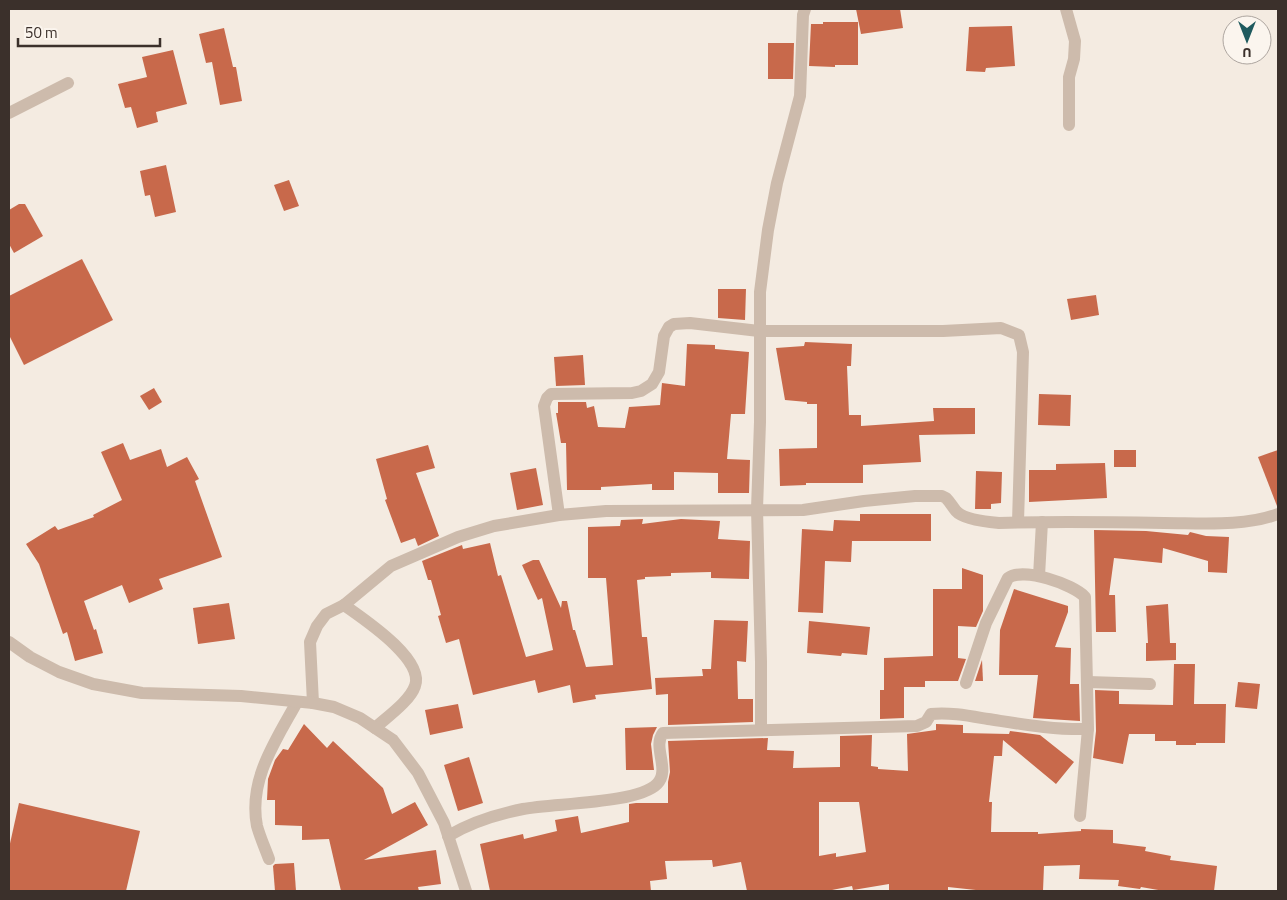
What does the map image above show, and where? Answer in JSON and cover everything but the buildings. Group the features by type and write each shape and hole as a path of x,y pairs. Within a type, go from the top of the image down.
{"street":[{"path":"760,729 761,662 757,510 760,422 760,292 768,230 777,183 800,96 803,14 805,9"},
{"path":"1066,9 1075,41 1074,59 1069,77 1069,125"},
{"path":"9,113 68,83"},
{"path":"559,514 544,406 547,398 551,394 641,391 652,384 659,372 664,336 669,327 674,324 690,323 759,331 943,331 1001,328 1020,335 1023,352 1018,522"},
{"path":"312,703 310,642 317,626 326,614 344,605 391,566 458,537 494,526 559,514 606,511 803,510 915,496 942,496 965,516 987,522 1203,523 1262,520 1278,514"},
{"path":"1039,576 1042,522"},
{"path":"966,683 986,623 1008,578 1013,574 1020,573 1039,576 1080,590 1085,597 1088,682 1088,729 1080,816"},
{"path":"344,605 371,624 402,651 414,671 416,679 415,688 375,728"},
{"path":"9,642 30,657 93,684 142,693 241,696 312,703 334,707 360,718 393,740 418,773 444,823 466,891"},
{"path":"1088,682 1150,684"},
{"path":"269,859 257,827 255,808 259,778 272,748 297,702"},
{"path":"448,836 465,826 523,809 631,797 655,786 662,775 660,739 663,733 917,726 926,722 931,714 958,715 1046,728 1088,729"}]}
